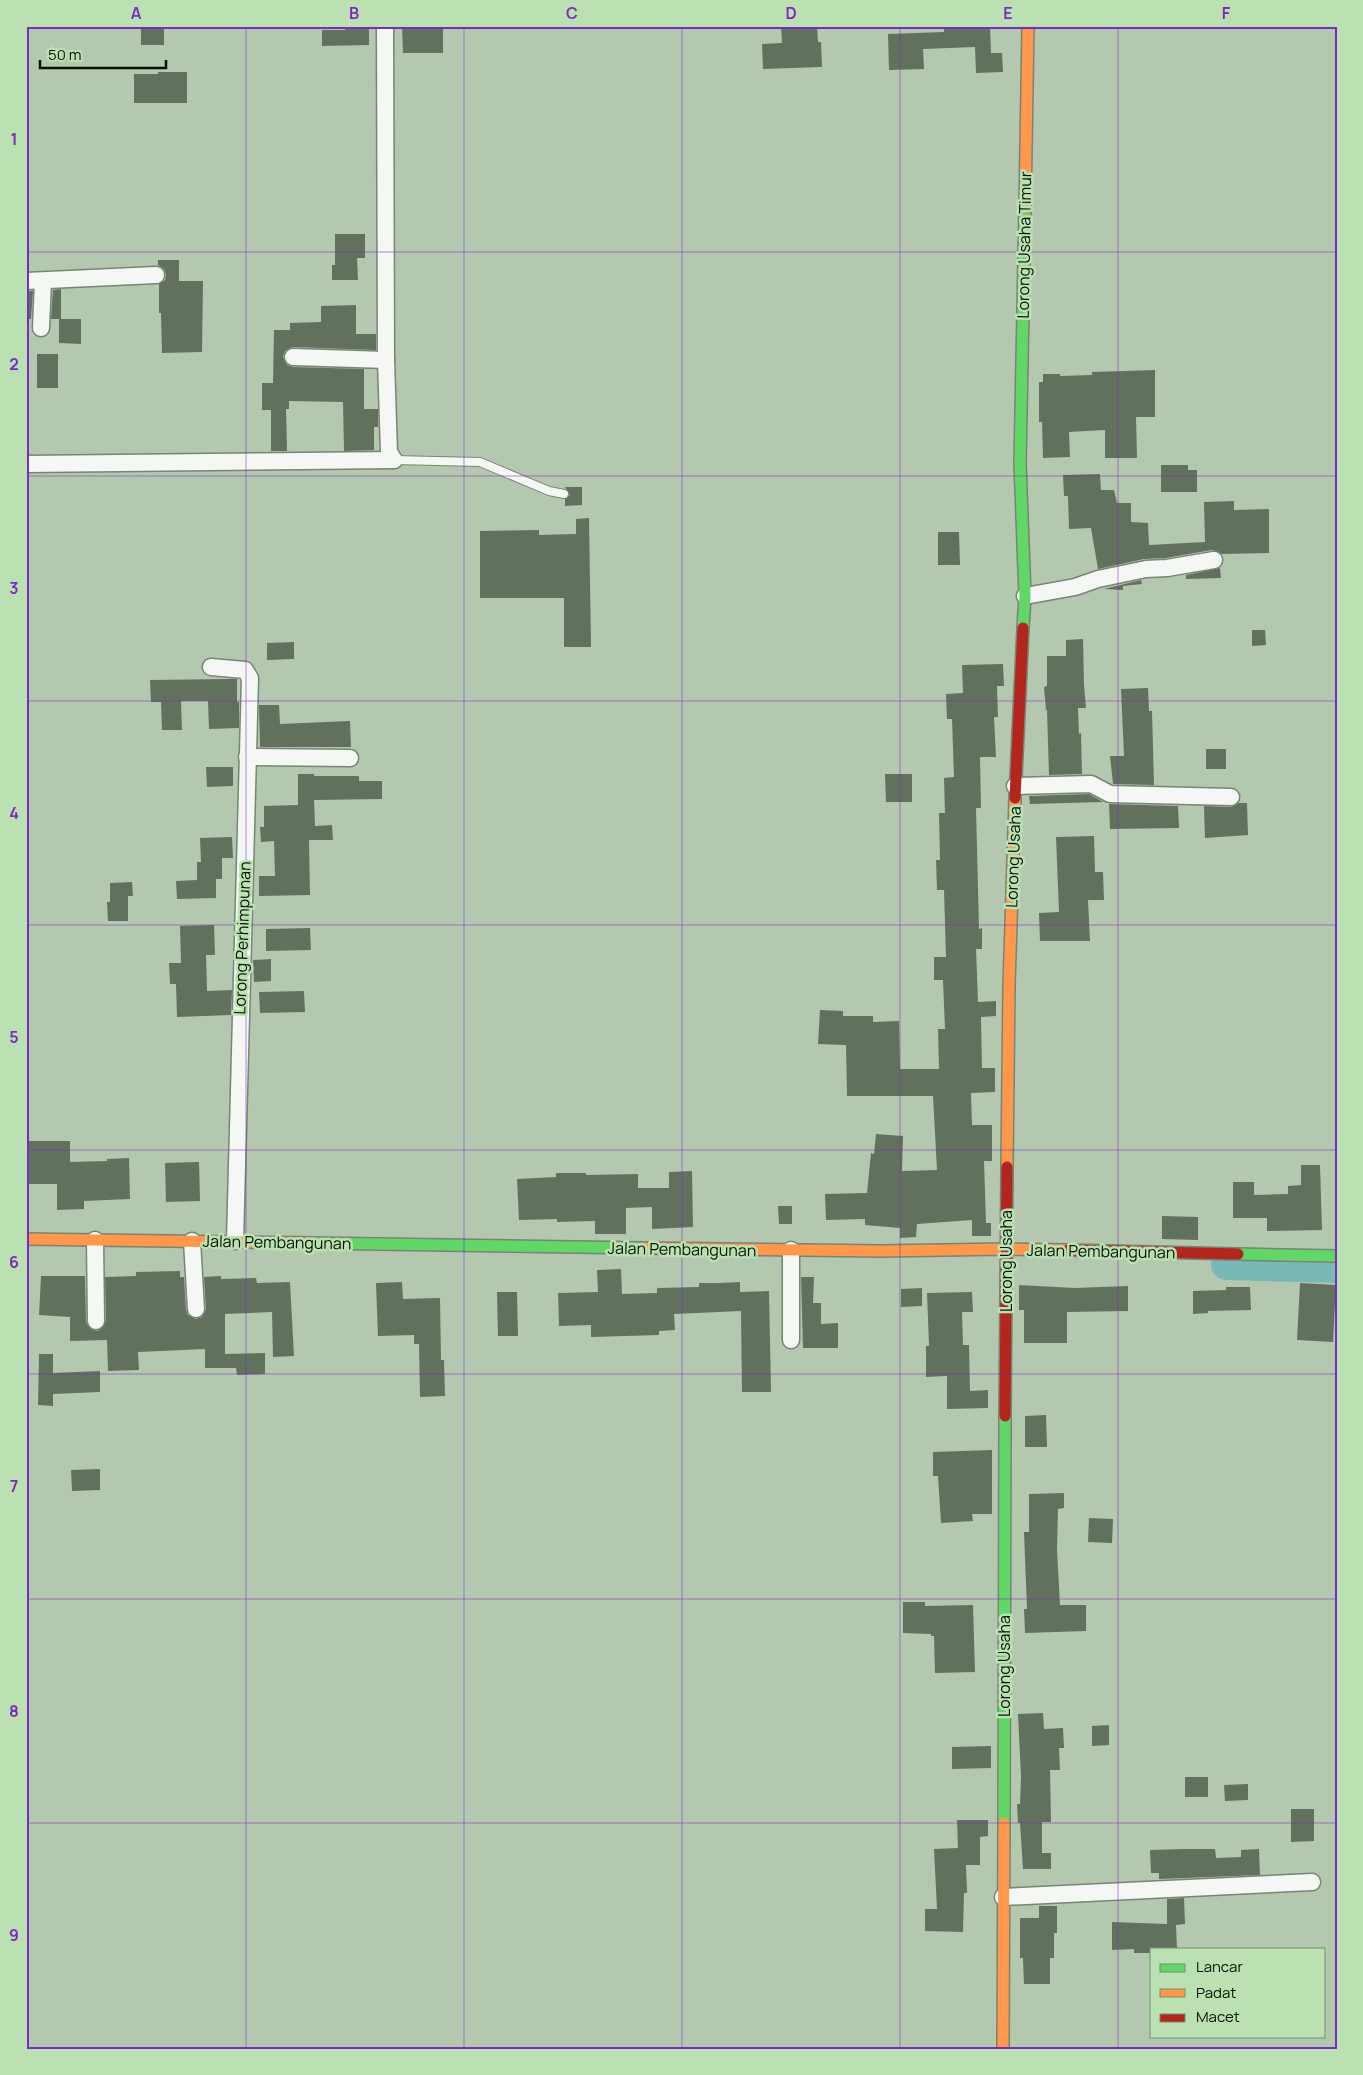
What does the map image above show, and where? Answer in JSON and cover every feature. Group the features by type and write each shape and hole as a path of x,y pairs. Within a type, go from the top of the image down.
{"street":[{"path":"385,26 386,360 389,452 394,460"},
{"name":"Lorong Usaha Timur","path":"1020,469 1028,26"},
{"path":"26,282 156,275"},
{"path":"40,328 43,281"},
{"path":"293,357 386,360"},
{"path":"26,464 394,460"},
{"name":"Lorong Usaha","path":"1003,2049 1006,1249 1009,986 1015,786 1025,596 1020,469"},
{"path":"1025,596 1076,587 1098,579 1146,569 1167,568 1214,560"},
{"name":"Lorong Perhimpunan","path":"211,667 245,670 248,674 235,1241"},
{"path":"247,757 350,758"},
{"path":"1015,786 1091,784 1110,794 1231,797"},
{"name":"Jalan Pembangunan","path":"26,1239 791,1250 1006,1249 1337,1256"},
{"path":"95,1240 96,1321"},
{"path":"192,1241 196,1309"},
{"path":"791,1250 791,1340"},
{"path":"1004,1897 1312,1882"}],"lane":[{"path":"394,460 480,462 549,491 564,494"}],"building":[{"path":"141,26 164,26 164,45 141,45"},
{"path":"345,26 369,26 369,45 322,46 322,30 345,30"},
{"path":"402,26 443,26 443,53 403,53"},
{"path":"781,26 817,26 818,42 821,42 822,67 763,69 762,44 782,43"},
{"path":"944,26 990,26 991,53 1002,53 1003,72 976,73 975,47 923,49 924,69 889,70 888,34 944,32"},
{"path":"158,72 187,72 187,103 134,103 134,74 158,74"},
{"path":"335,234 365,234 365,258 357,258 358,280 332,280 332,265 335,265"},
{"path":"158,260 179,260 179,281 203,281 202,352 162,353 159,284 165,280 166,275 164,269 158,265"},
{"path":"61,289 61,319 51,319 53,290"},
{"path":"26,291 33,291 31,319 26,319"},
{"path":"356,305 356,334 376,334 376,350 293,347 285,351 283,357 287,365 293,367 364,369 364,409 378,409 378,427 374,427 374,450 344,451 343,402 289,401 289,409 286,409 287,451 271,451 271,410 262,410 262,383 273,383 274,330 290,330 290,323 321,322 321,306"},
{"path":"59,319 81,319 81,344 59,343"},
{"path":"37,354 58,354 58,388 37,388"},
{"path":"1155,370 1155,417 1136,417 1137,458 1105,458 1105,430 1069,432 1070,457 1043,458 1042,422 1039,422 1039,382 1043,382 1043,374 1060,374 1060,376 1092,375 1092,372"},
{"path":"1161,465 1188,465 1188,470 1197,470 1197,492 1161,492"},
{"path":"1100,474 1101,490 1114,490 1117,503 1131,503 1131,522 1148,523 1149,545 1205,542 1204,502 1234,501 1234,510 1269,509 1269,553 1222,554 1212,550 1166,558 1144,559 1098,569 1091,528 1069,529 1068,496 1064,496 1063,475"},
{"path":"565,487 582,487 582,505 565,506 565,499 570,495"},
{"path":"589,518 591,647 564,647 564,598 480,598 480,531 539,530 539,535 576,534 576,519"},
{"path":"938,532 959,532 960,565 938,565"},
{"path":"1220,568 1221,578 1186,579 1186,575"},
{"path":"1141,580 1142,584 1123,586 1123,590 1104,589"},
{"path":"1252,630 1265,630 1266,645 1252,646"},
{"path":"1083,639 1086,708 1078,708 1082,774 1049,775 1047,710 1044,687 1047,686 1047,656 1066,656 1066,640"},
{"path":"294,642 294,659 267,660 267,643"},
{"path":"1003,664 1004,686 997,686 998,717 994,717 996,757 980,757 981,808 976,808 979,929 982,928 982,949 976,949 978,1002 996,1001 996,1016 981,1017 982,1068 995,1068 995,1092 971,1093 972,1125 992,1125 992,1161 984,1161 986,1223 991,1223 991,1236 972,1236 972,1220 917,1224 916,1237 900,1238 900,1228 865,1225 865,1219 826,1220 825,1194 867,1193 871,1153 874,1154 876,1134 903,1136 902,1171 937,1170 933,1096 847,1096 846,1045 818,1044 820,1010 843,1011 843,1016 873,1016 873,1022 899,1021 900,1069 939,1069 938,1029 945,1029 943,980 934,980 934,957 946,957 944,890 937,890 936,860 940,860 939,813 945,813 944,778 954,777 952,719 947,719 946,694 963,693 962,665"},
{"path":"237,679 239,728 209,729 208,701 181,701 182,730 162,730 161,702 151,702 150,680"},
{"path":"1148,688 1149,711 1152,711 1154,785 1113,784 1110,756 1124,756 1121,689"},
{"path":"259,705 279,705 280,724 350,721 351,747 260,747"},
{"path":"1206,749 1226,749 1226,769 1206,769"},
{"path":"206,767 233,767 233,786 207,787"},
{"path":"298,774 359,776 359,781 382,781 382,799 314,800 315,826 332,825 333,840 309,840 310,895 259,896 259,876 275,876 274,841 261,842 260,827 264,827 264,806 298,805"},
{"path":"885,774 912,774 912,802 886,802"},
{"path":"1089,794 1103,802 1030,804 1029,796"},
{"path":"1239,803 1247,803 1248,835 1205,838 1204,806 1231,807"},
{"path":"1109,804 1178,806 1179,828 1110,829"},
{"path":"1094,836 1095,872 1103,872 1104,900 1088,900 1090,941 1040,941 1039,913 1059,912 1056,837"},
{"path":"232,837 233,858 222,858 222,879 216,879 216,898 177,899 176,881 197,880 197,862 201,862 200,838"},
{"path":"132,882 133,896 128,896 128,921 108,921 107,902 110,902 110,883"},
{"path":"214,925 215,955 206,955 207,991 232,990 231,1015 177,1017 176,984 170,984 169,963 181,963 180,926"},
{"path":"310,928 311,950 266,951 266,929"},
{"path":"271,959 271,981 254,982 253,960"},
{"path":"304,991 305,1012 260,1013 259,992"},
{"path":"26,1141 70,1141 70,1162 107,1161 107,1159 129,1158 130,1199 84,1201 84,1209 57,1210 57,1184 26,1184"},
{"path":"199,1162 200,1201 166,1202 165,1163"},
{"path":"1301,1165 1320,1165 1322,1230 1267,1231 1267,1218 1233,1218 1233,1182 1254,1182 1254,1195 1288,1194 1288,1186 1301,1185"},
{"path":"692,1171 693,1227 652,1229 652,1207 626,1208 626,1234 595,1234 595,1221 519,1220 517,1179 556,1177 556,1173 586,1173 586,1175 638,1174 638,1188 669,1188 669,1172"},
{"path":"778,1206 792,1206 792,1224 779,1224"},
{"path":"1162,1216 1198,1217 1198,1240 1162,1239"},
{"path":"621,1269 622,1294 657,1293 657,1288 699,1287 699,1283 740,1282 740,1292 769,1291 771,1392 742,1392 741,1311 674,1314 675,1330 659,1331 659,1335 591,1337 591,1325 559,1326 558,1293 598,1292 597,1270"},
{"path":"180,1271 180,1277 184,1277 186,1310 188,1315 196,1319 202,1317 206,1309 204,1277 221,1276 221,1279 256,1278 257,1283 290,1282 294,1356 273,1357 272,1312 225,1314 225,1354 265,1353 265,1374 237,1375 236,1368 205,1368 205,1349 138,1352 139,1370 108,1371 107,1340 70,1341 70,1317 39,1315 41,1276 85,1276 86,1322 91,1329 97,1331 101,1329 106,1321 105,1277 136,1276 136,1272"},
{"path":"801,1277 814,1277 813,1303 821,1303 821,1324 838,1323 838,1348 803,1348"},
{"path":"402,1282 403,1299 440,1298 441,1360 444,1360 445,1396 420,1397 419,1344 414,1344 414,1335 378,1336 376,1283"},
{"path":"1300,1283 1336,1285 1333,1342 1297,1340"},
{"path":"1019,1285 1075,1288 1128,1286 1128,1311 1067,1312 1067,1343 1024,1343 1024,1310 1019,1310"},
{"path":"1226,1287 1250,1287 1251,1310 1208,1311 1208,1313 1193,1314 1193,1291 1226,1290"},
{"path":"922,1288 922,1306 901,1307 901,1289"},
{"path":"497,1292 517,1292 518,1336 498,1336"},
{"path":"972,1292 973,1312 962,1312 963,1345 969,1345 970,1391 988,1390 988,1408 947,1409 947,1376 926,1377 926,1346 929,1346 927,1293"},
{"path":"39,1354 53,1354 53,1373 100,1371 100,1392 53,1394 53,1406 38,1405"},
{"path":"1046,1415 1047,1447 1025,1447 1025,1416"},
{"path":"992,1450 992,1514 972,1514 973,1521 941,1523 938,1476 933,1476 933,1452"},
{"path":"100,1469 100,1490 72,1491 71,1470"},
{"path":"1064,1493 1064,1508 1058,1509 1057,1550 1060,1605 1086,1605 1086,1631 1025,1633 1024,1609 1027,1609 1024,1532 1029,1532 1029,1494"},
{"path":"1089,1518 1113,1519 1112,1543 1088,1542"},
{"path":"903,1602 925,1602 925,1606 973,1605 975,1672 935,1673 934,1636 931,1636 931,1634 903,1633"},
{"path":"1043,1713 1044,1729 1063,1728 1064,1748 1059,1748 1060,1770 1050,1770 1051,1822 1042,1822 1042,1853 1051,1853 1051,1869 1023,1869 1017,1804 1020,1804 1021,1777 1018,1714"},
{"path":"1109,1725 1109,1745 1092,1746 1092,1726"},
{"path":"991,1746 991,1768 952,1769 952,1747"},
{"path":"1185,1777 1208,1777 1208,1797 1185,1797"},
{"path":"1248,1784 1248,1800 1225,1801 1224,1785"},
{"path":"1291,1809 1314,1809 1314,1841 1291,1842"},
{"path":"957,1820 988,1820 988,1836 980,1837 980,1865 966,1865 967,1893 964,1893 963,1932 925,1931 925,1909 937,1909 934,1849 958,1848"},
{"path":"1215,1849 1216,1858 1241,1857 1241,1850 1259,1849 1260,1875 1159,1879 1159,1873 1151,1873 1150,1850"},
{"path":"1184,1898 1185,1924 1176,1925 1177,1948 1150,1948 1150,1953 1134,1953 1134,1949 1112,1950 1112,1922 1167,1924 1167,1899"},
{"path":"1039,1906 1057,1906 1057,1933 1054,1933 1054,1958 1050,1958 1050,1984 1024,1984 1023,1958 1020,1958 1020,1918 1039,1918"}],"waterway":[{"path":"1226,1265 1337,1268"}],"traffic: fast":[{"path":"1023,628 1025,596 1020,463 1025,208"},
{"path":"313,1243 643,1248"},
{"path":"1238,1254 1337,1256"},
{"path":"1004,1823 1005,1416"}],"traffic: slow":[{"path":"1025,208 1028,26"},
{"path":"1007,1167 1009,986 1015,798"},
{"path":"26,1239 313,1243"},
{"path":"643,1248 881,1251 1068,1250"},
{"path":"1003,2049 1004,1823"}],"traffic: jam":[{"path":"1015,798 1023,628"},
{"path":"1005,1416 1007,1167"},
{"path":"1068,1250 1238,1254"}]}
